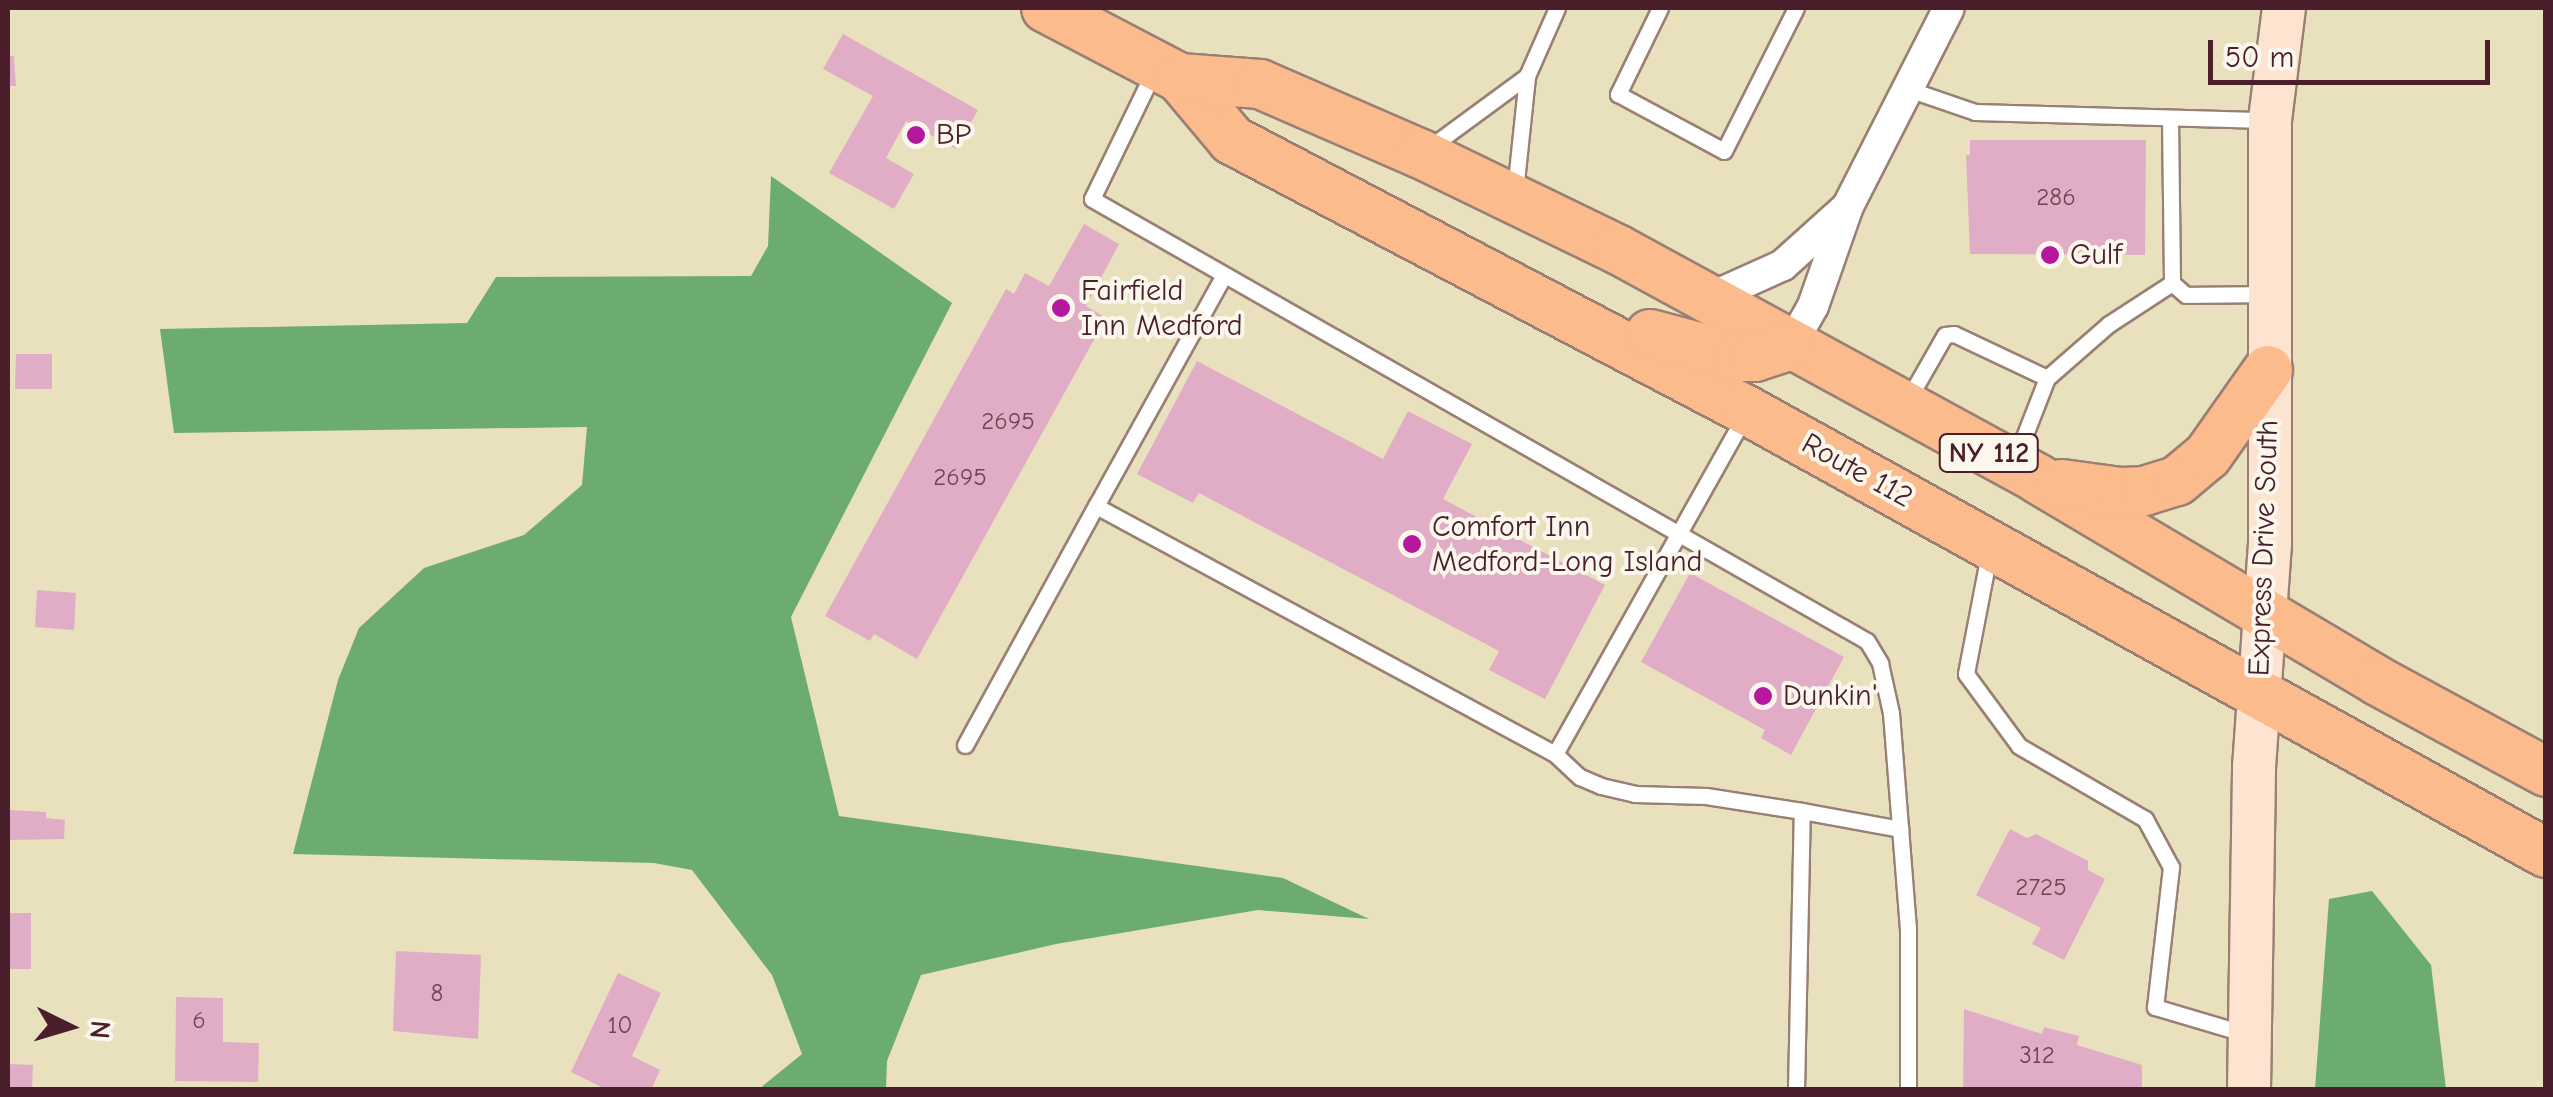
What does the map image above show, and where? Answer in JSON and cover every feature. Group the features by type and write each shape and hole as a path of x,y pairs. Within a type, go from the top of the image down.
{"main road":[{"name":"Express Drive South","path":"2249,1090 2259,694 2270,543 2270,120 2284,8"},
{"name":"Route 112","path":"1061,11 1169,72 1232,140 1748,411 2546,853"},
{"name":"Route 112","path":"1169,72 1260,84 1421,154 1710,298 2025,472 2546,772"},
{"path":"1541,300 1736,358 1775,353 1792,345"},
{"path":"2025,472 2120,492 2144,491 2176,481 2208,455 2268,370"}],"street":[{"path":"1792,345 1812,306 1848,206 1950,8"},
{"path":"1710,298 1783,265 1848,206"}],"lane":[{"path":"1514,200 1527,76 1558,8"},
{"path":"1660,8 1618,94 1724,151 1796,8"},
{"path":"1169,72 1092,199 1676,536 1867,641 1880,663 1891,713 1908,928 1908,1090"},
{"path":"1421,154 1527,76"},
{"path":"1908,89 1975,112 2270,120"},
{"path":"2170,118 2172,283 2186,295 2268,294"},
{"path":"965,745 1224,275"},
{"path":"2025,472 2047,378 2110,324 2172,283"},
{"path":"1904,407 1945,335 1954,334 2047,378"},
{"path":"1555,754 1748,411"},
{"path":"1096,506 1555,754 1580,778 1634,794 1706,796 1900,829"},
{"path":"1991,545 1966,674 2019,746 2145,819 2171,866 2154,1007 2250,1035"},
{"path":"1796,1090 1802,811"}],"green space":[{"path":"771,176 952,303 791,617 839,816 1283,878 1369,919 1258,910 1056,944 921,975 887,1061 886,1089 759,1089 802,1054 772,975 692,870 654,863 293,854 338,680 359,628 424,568 524,535 582,485 587,427 174,433 160,329 467,323 496,277 751,276 768,246"},
{"path":"2372,891 2431,965 2446,1089 2315,1089 2329,899"}],"building":[{"path":"843,34 978,110 956,149 906,121 886,158 914,174 894,209 829,173 873,96 823,69"},
{"path":"8,56 14,56 16,86 8,86"},
{"path":"1970,140 2146,140 2145,255 1970,254 1966,155 1970,155"},
{"path":"1084,224 1119,244 1086,306 1106,318 917,659 874,634 870,641 825,616 1006,289 1014,294 1025,273 1049,286"},
{"path":"16,354 52,354 52,389 15,389"},
{"name":"Comfort Inn Medford-Long Island","path":"1197,361 1383,459 1408,411 1472,444 1443,499 1605,585 1545,699 1489,670 1499,651 1199,493 1193,503 1137,474"},
{"name":"Dunkin'","path":"1690,573 1844,657 1791,755 1761,738 1765,730 1641,662"},
{"path":"37,590 76,593 74,630 35,627"},
{"path":"10,810 46,812 46,818 65,820 64,839 8,840"},
{"path":"2010,829 2027,838 2036,834 2088,861 2088,870 2105,879 2064,960 2032,944 2041,928 1976,895"},
{"path":"8,913 31,913 31,969 8,969"},
{"path":"396,951 481,955 478,1039 393,1031"},
{"path":"618,973 661,993 632,1056 660,1070 651,1090 607,1090 571,1072"},
{"path":"176,997 223,998 223,1042 259,1043 258,1082 175,1081"},
{"path":"1964,1009 2042,1034 2044,1027 2079,1036 2077,1045 2142,1065 2142,1090 1963,1090"},
{"path":"8,1064 33,1065 32,1090 8,1090"}],"place":[{"name":"BP","path":"916,135"},
{"name":"Gulf","path":"2050,255"},
{"name":"Fairfield Inn Medford","path":"1061,308"},
{"name":"Comfort Inn Medford-Long Island","path":"1412,544"},
{"name":"Dunkin'","path":"1763,696"}]}
